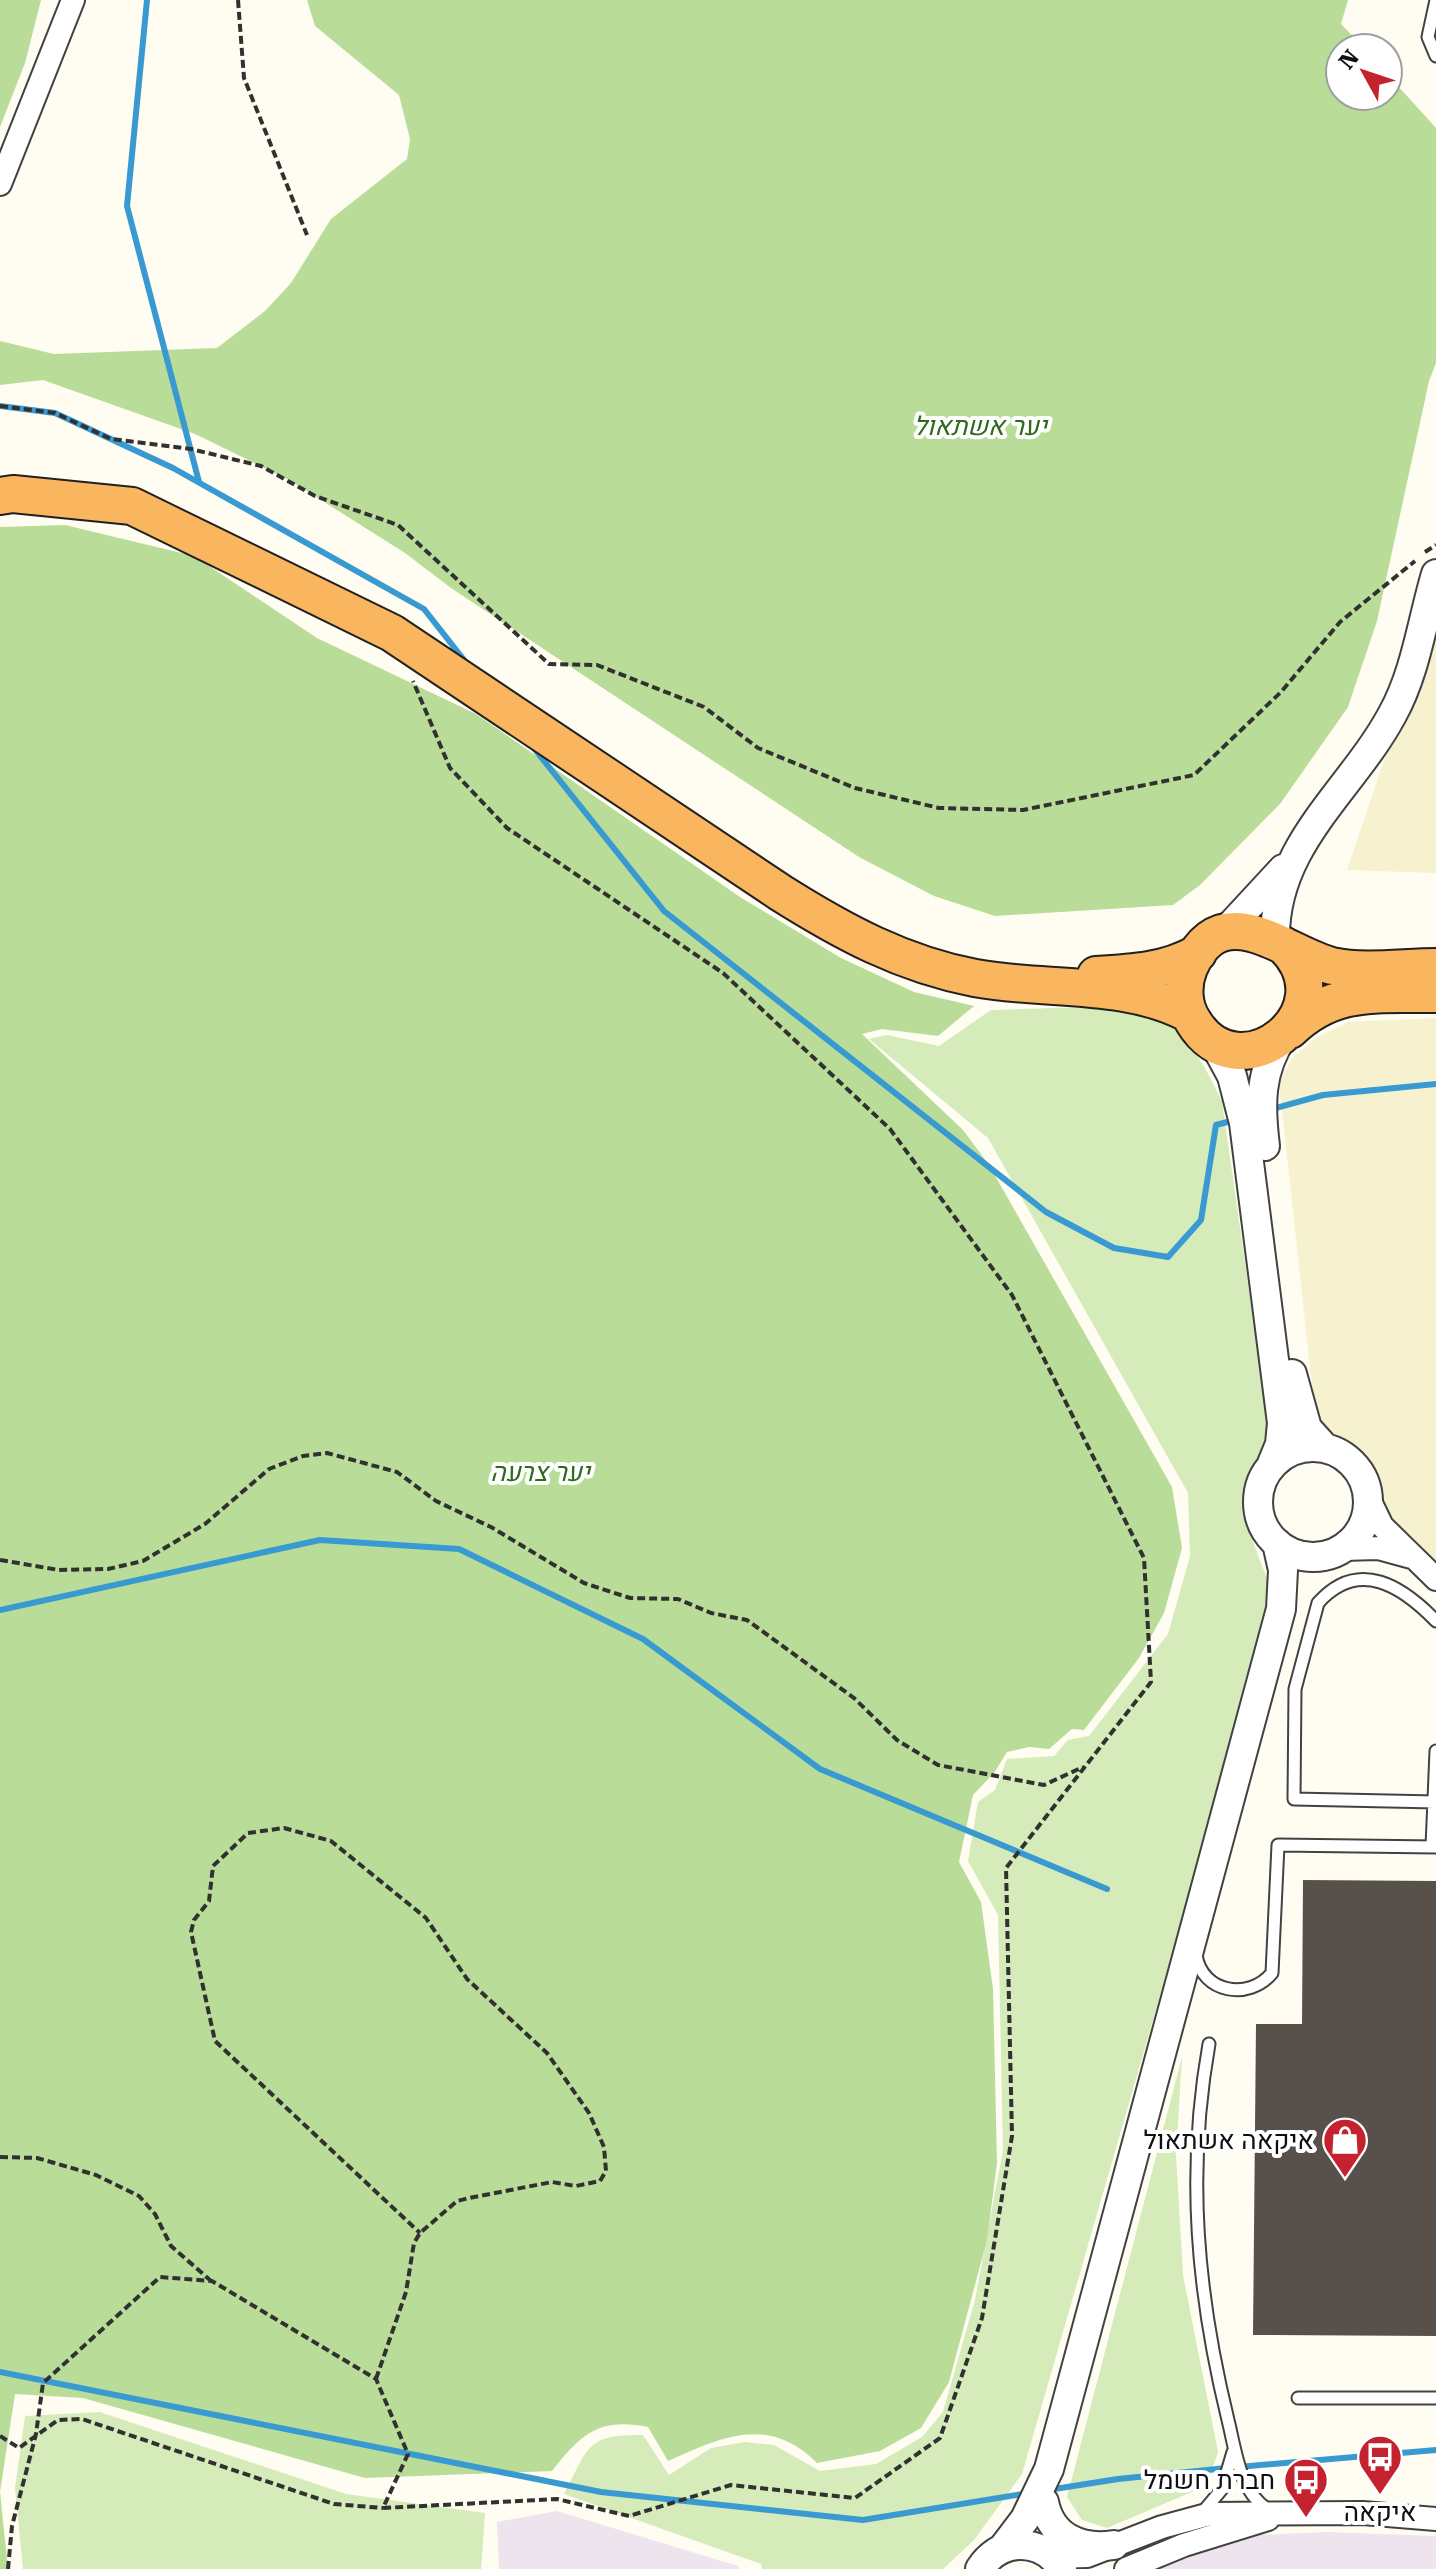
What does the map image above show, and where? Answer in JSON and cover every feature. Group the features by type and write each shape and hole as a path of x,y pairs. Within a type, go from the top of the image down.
{"highway":[{"path":"0,496 13,494 132,506 392,633 845,933 933,968 1034,987 1142,996 1189,1014"},
{"path":"781,893 878,939 946,961 984,969 1071,976 1125,974 1179,964 1210,944 1248,932 1339,967 1436,967"},
{"path":"1279,942 1295,960 1304,986 1302,1004 1286,1033"},
{"path":"1210,944 1186,978 1189,1014 1199,1030 1214,1043 1231,1050 1249,1051 1267,1046 1313,1010 1342,998 1436,994"}],"street":[{"path":"0,184 73,0"},
{"path":"1210,944 1263,893 1379,737 1397,705 1436,574"},
{"path":"1279,942 1275,912 1287,870 1297,849"},
{"path":"1055,2560 1044,2536 1044,2502 1049,2469 1281,1609 1283,1570 1277,1543 1262,1523 1258,1507 1262,1482 1280,1444 1282,1423 1252,1112 1265,1066 1286,1033"},
{"path":"1214,1043 1252,1112 1292,1378 1307,1428 1325,1448"},
{"path":"1271,1466 1300,1448 1325,1448 1341,1454 1355,1466 1382,1526 1436,1579"},
{"path":"1281,1609 1312,1565 1334,1552 1360,1530 1368,1497"},
{"path":"1277,1543 1301,1556 1386,1549 1419,1561"},
{"path":"1003,2548 1025,2519 1049,2469"},
{"path":"1044,2502 1051,2524 1067,2538 1120,2557 1200,2515 1363,2513 1436,2519"},
{"path":"980,2569 990,2556 1003,2548 1024,2544 1055,2560 1120,2557 1201,2539 1280,2514"}],"lane":[{"path":"1436,0 1428,37 1436,56"},
{"path":"1435,1802 1294,1799 1295,1689 1312,1612 1334,1588 1370,1580 1395,1586 1436,1621"},
{"path":"1195,1926 1197,1962 1212,1983 1234,1991 1256,1987 1265,1981 1275,1963 1278,1845 1434,1847 1436,1751"},
{"path":"1209,2044 1196,2141 1196,2236 1208,2330 1234,2443 1248,2488 1262,2506 1280,2514"},
{"path":"1298,2398 1436,2398"},
{"path":"1200,2515 1222,2489 1234,2443"}],"path":[{"path":"238,0 244,78 307,235"},
{"path":"0,406 55,413 111,439 191,449 261,466 315,496 398,525 549,664 597,665 704,707 758,748 855,788 939,808 1023,810 1194,775 1281,692 1340,622 1436,545"},
{"path":"0,2436 19,2448 58,2420 82,2419 334,2504 383,2508 557,2499 629,2516 731,2485 855,2498 940,2438 982,2318 1012,2136 1006,1868 1151,1682 1144,1558 1012,1295 890,1129 723,973 507,828 450,768 410,673"},
{"path":"0,1560 59,1570 108,1569 143,1561 205,1524 269,1469 303,1456 327,1453 397,1472 436,1501 491,1527 584,1583 630,1598 678,1599 711,1613 747,1620 854,1698 897,1740 938,1765 1044,1785 1087,1765"},
{"path":"376,2379 406,2292 414,2243 420,2233 457,2201 552,2182 576,2186 600,2181 606,2171 604,2147 589,2113 547,2053 467,1979 426,1918 331,1841 284,1828 248,1833 213,1866 209,1901 194,1920 191,1932 215,2041 420,2233"},
{"path":"0,2157 37,2158 96,2175 139,2196 155,2214 171,2246 212,2281 376,2379 408,2454 383,2508"},
{"path":"8,2569 12,2526 36,2434 43,2383 160,2277 212,2281"}],"shaded area":[{"path":"1436,606 1436,873 1347,870"},
{"path":"1436,1018 1436,1565 1408,1542 1385,1505 1379,1482 1361,1458 1321,1427 1313,1395 1279,1083 1293,1057 1319,1036 1348,1022"},
{"path":"557,2511 738,2566 739,2569 499,2569 497,2522"},
{"path":"1326,2532 1436,2536 1436,2569 1145,2569 1234,2536"}],"green space":[{"path":"0,0 41,0 25,63 0,127"},
{"name":"יער אשתאול","path":"307,0 1348,0 1341,24 1349,32 1324,32 1324,112 1404,112 1404,93 1436,128 1436,363 1429,381 1377,621 1348,707 1280,804 1200,885 1173,905 995,916 934,896 859,857 451,588 405,553 291,481 195,434 43,380 0,385 0,341 54,354 217,348 265,311 291,283 331,219 407,159 410,139 399,95 315,26"},
{"name":"יער צרעה","path":"65,525 194,556 317,638 476,714 740,897 841,958 914,992 974,1006 938,1036 882,1029 862,1034 963,1130 989,1165 1172,1487 1182,1548 1164,1613 1139,1658 1084,1730 1072,1729 1049,1749 1029,1747 1007,1752 994,1773 973,1795 959,1862 981,1902 993,1989 997,2163 987,2240 949,2382 921,2428 880,2451 817,2463 799,2448 763,2435 727,2438 668,2461 648,2427 616,2424 592,2431 582,2438 552,2471 365,2478 83,2398 15,2394 0,2492 0,527"},
{"path":"1104,1008 1146,1013 1159,1018 1180,1034 1197,1055 1217,1090 1222,1102 1270,1437 1251,1481 1248,1517 1257,1553 1275,1597 1022,2474 974,2540 943,2569 762,2569 761,2564 564,2494 585,2454 592,2446 610,2437 643,2435 669,2475 711,2448 745,2442 774,2445 820,2471 876,2464 922,2437 943,2412 975,2300 1003,2150 998,1915 968,1861 978,1802 995,1790 1007,1759 1054,1756 1068,1740 1089,1736 1168,1634 1190,1556 1188,1493 988,1138 869,1039 887,1035 939,1046 991,1010"},
{"path":"1182,2057 1176,2155 1183,2275 1218,2452 1206,2486 1107,2528 1082,2520 1067,2497"},
{"path":"100,2412 346,2494 485,2513 481,2569 23,2569 15,2488 25,2416"},
{"path":"0,2492 8,2569 0,2569"}],"building":[{"name":"איקאה אשתאול","path":"1303,1880 1436,1881 1436,2336 1253,2335 1256,2024 1302,2024"}],"waterway":[{"path":"147,0 127,206 199,482"},
{"path":"0,406 55,413 173,468 424,609 468,665"},
{"path":"533,747 664,911 1046,1212 1114,1248 1168,1257 1201,1220 1216,1125 1235,1120"},
{"path":"1269,1110 1323,1095 1436,1084"},
{"path":"0,1610 320,1540 459,1549 643,1639 820,1769 1107,1889"},
{"path":"0,2372 601,2492 863,2520 1029,2493"},
{"path":"1238,2467 1436,2450"},
{"path":"1048,2490 1227,2468"}],"place":[{"name":"איקאה אשתאול","path":"1345,2179"},
{"name":"איקאה","path":"1380,2496"},
{"name":"חברת חשמל","path":"1306,2519"}]}
